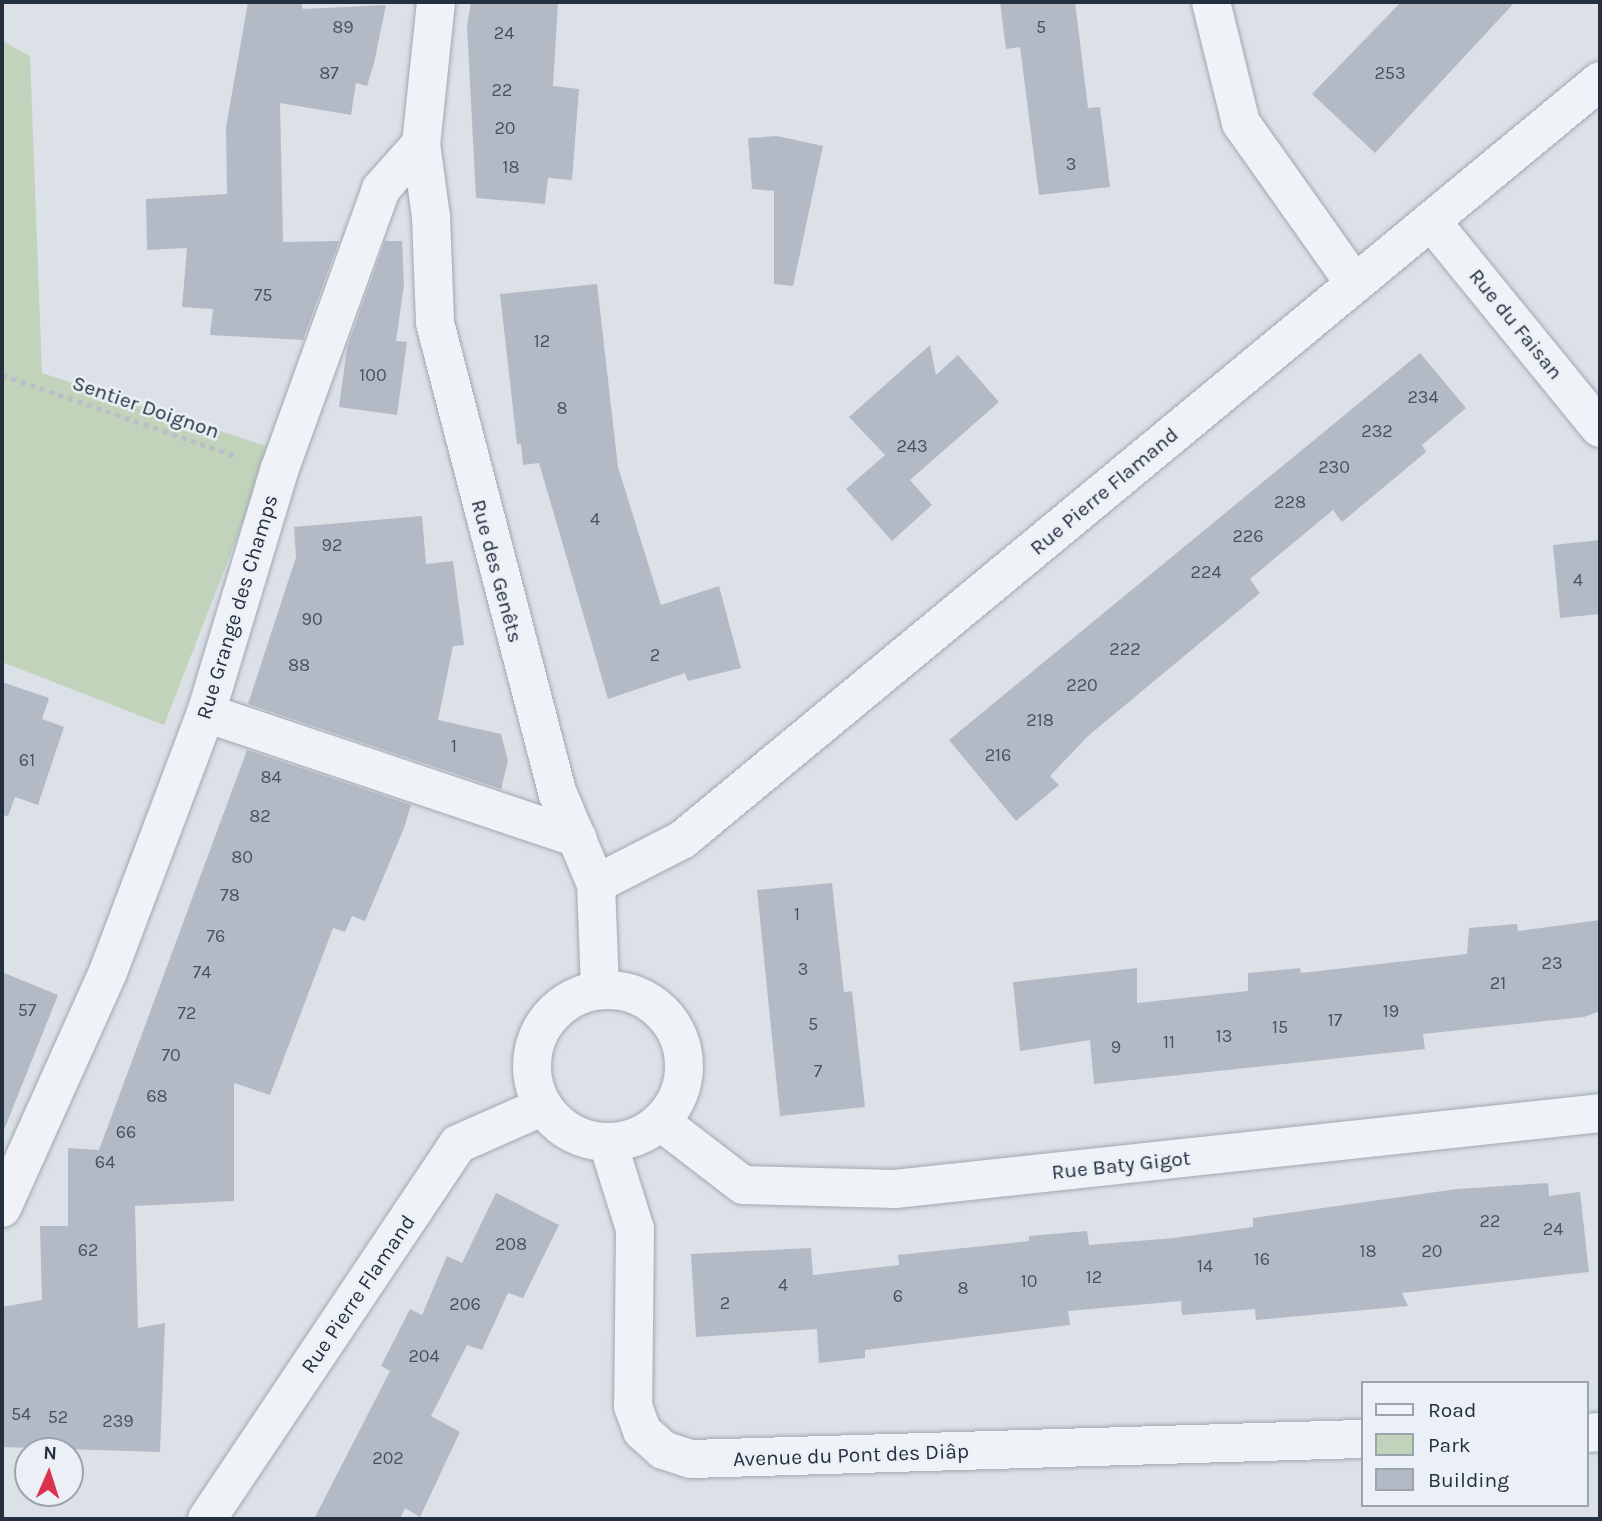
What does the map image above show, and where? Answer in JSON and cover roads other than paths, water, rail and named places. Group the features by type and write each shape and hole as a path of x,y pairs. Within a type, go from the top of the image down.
{"street":[{"path":"421,144 436,2"},
{"path":"1211,2 1241,123 1355,284"},
{"name":"Rue Pierre Flamand","path":"596,884 682,840 1600,81"},
{"name":"Rue Grange des Champs","path":"2,1208 108,972 206,713 279,471 381,189 421,144"},
{"name":"Rue des Genêts","path":"421,144 431,217 435,323 513,634 558,794 596,884 600,990"},
{"name":"Rue du Faisan","path":"1431,221 1600,428"},
{"path":"206,713 578,838"},
{"path":"600,990 632,993 659,1009 678,1034 683,1075 679,1096 661,1122 636,1138 608,1143 570,1133 542,1107 532,1077 533,1047 547,1020 571,1000 600,990"},
{"name":"Rue Pierre Flamand","path":"207,1519 458,1144 542,1107"},
{"name":"Rue Baty Gigot","path":"661,1122 743,1185 895,1189 1600,1113"},
{"name":"Avenue du Pont des Diâp","path":"608,1143 635,1229 632,1406 642,1431 663,1450 691,1460 1360,1439"}]}
